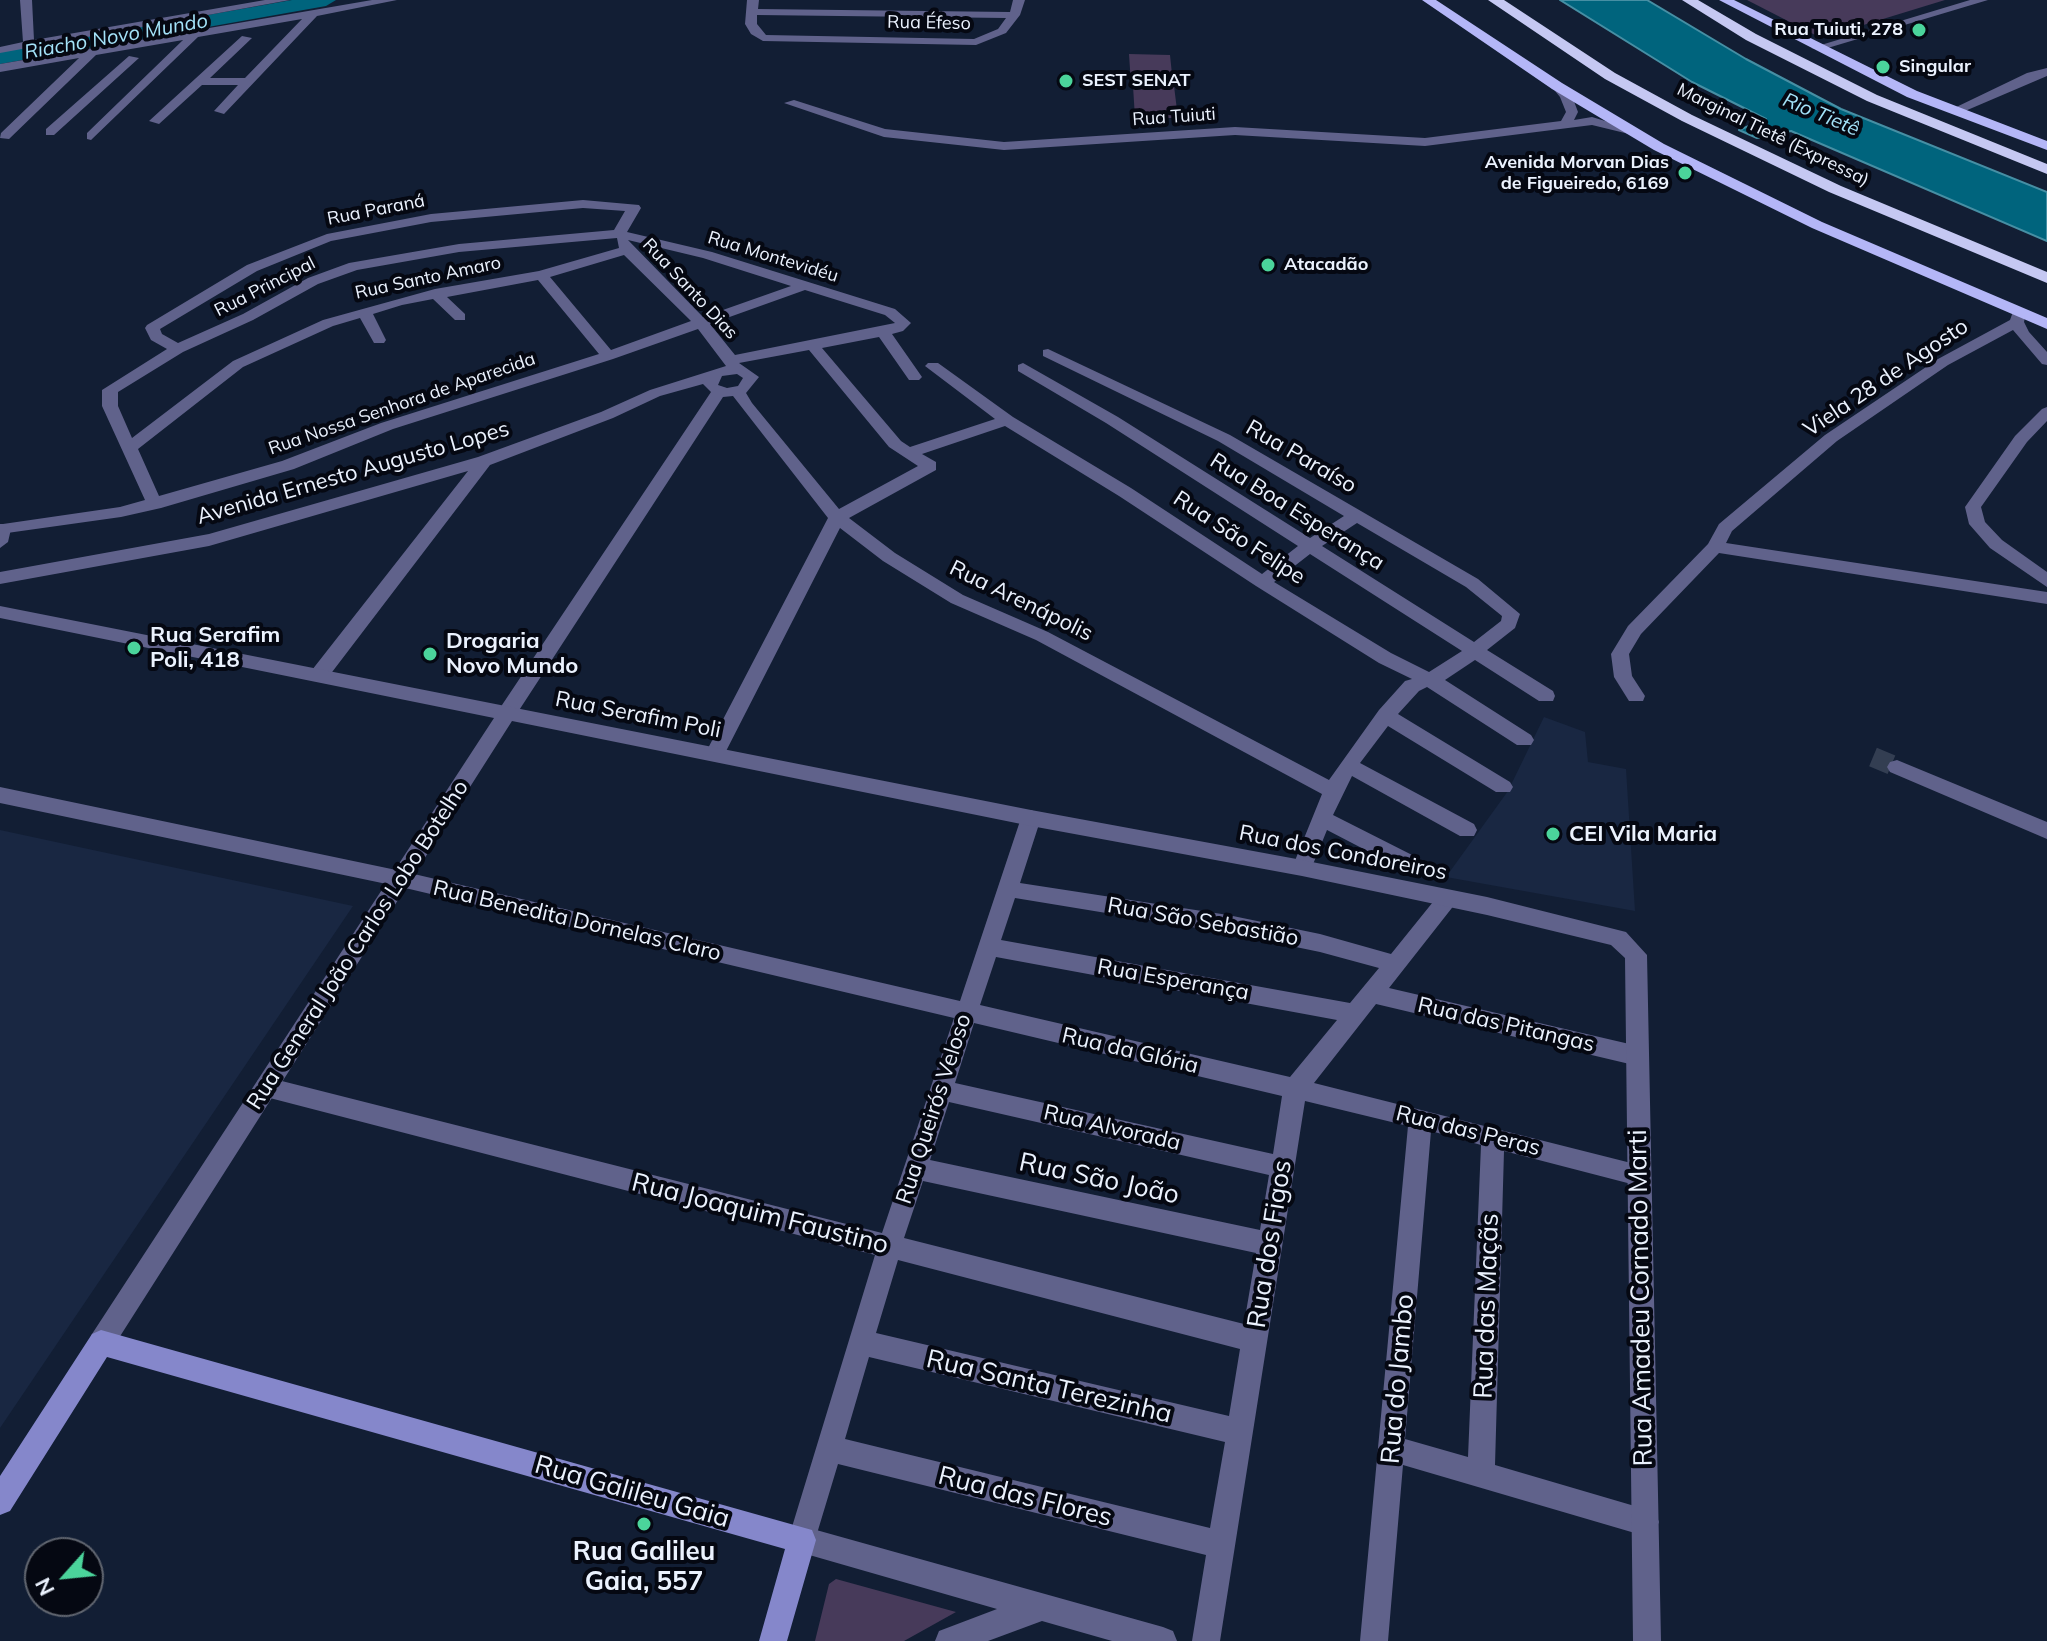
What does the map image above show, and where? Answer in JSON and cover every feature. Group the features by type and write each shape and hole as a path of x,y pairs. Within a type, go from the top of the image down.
{"highway":[{"path":"1428,0 1629,130 1817,225 2018,317 2047,324"},
{"path":"1480,0 1498,12 1521,19"},
{"name":"Marginal Tietê (Expressa)","path":"1495,0 1610,76 1687,118 1835,189 2047,278"},
{"path":"1689,0 1751,37 1872,98 2047,169"},
{"path":"1725,0 1817,48 1954,111 2047,146"}],"main road":[{"name":"Rua General João Carlos Lobo Botelho","path":"0,1501 101,1343"},
{"name":"Rua Galileu Gaia","path":"101,1343 802,1540"},
{"path":"773,1641 802,1540"}],"street":[{"path":"26,0 29,45"},
{"path":"0,68 91,53 158,32 284,0"},
{"path":"0,50 158,32 193,36 391,0"},
{"path":"871,6 865,42 763,38 753,28 752,6 871,6 1014,15 1019,0"},
{"path":"1817,48 1982,0"},
{"path":"220,111 313,14"},
{"name":"Rua Éfeso","path":"865,42 869,51 886,52 893,48 895,40 980,42 1002,31 1014,15"},
{"path":"91,136 193,36"},
{"path":"155,121 246,38"},
{"path":"5,136 91,53"},
{"path":"50,132 133,58"},
{"path":"1954,111 2031,76 2047,72"},
{"path":"200,81 248,82"},
{"path":"1557,86 1566,96 1572,112 1565,125"},
{"path":"102,87 140,88"},
{"name":"Rua Tuiuti","path":"790,103 884,133 1004,146 1235,131 1425,142 1600,122 1629,130"},
{"name":"Rua Paraná","path":"178,349 156,337 152,328 252,268 327,238 431,218 583,204 634,208 619,234"},
{"name":"Rua Santo Dias","path":"619,234 627,250 702,324 733,364"},
{"name":"Rua Montevidéu","path":"619,234 707,255 899,316 904,323 891,330"},
{"name":"Rua Principal","path":"155,504 110,406 110,390 178,349 248,317 313,281 354,266 459,248 619,234"},
{"name":"Rua Santo Amaro","path":"129,448 245,360 292,338 364,311 435,293 541,275 627,250"},
{"path":"541,275 608,356"},
{"name":"Rua Nossa Senhora de Aparecida","path":"1,534 155,504 309,459 387,426 608,356 806,285"},
{"path":"435,293 460,317"},
{"path":"364,311 379,340"},
{"path":"2018,317 2047,361"},
{"name":"Viela 28 de Agosto","path":"1636,696 1623,677 1620,654 1634,630 1715,547 1725,528 1831,438 1943,362 2018,317"},
{"path":"733,364 751,377 748,385 738,392 715,386 717,372 733,364 891,330 914,377"},
{"path":"715,754 837,517 930,466 895,444 813,346"},
{"name":"Rua Paraíso","path":"1048,353 1224,438 1472,583 1509,611 1512,617 1509,624 1474,649"},
{"name":"Rua São Felipe","path":"933,366 1007,420 1125,492 1262,582 1385,658 1430,680 1524,740"},
{"name":"Rua Boa Esperança","path":"1023,368 1112,420 1546,696"},
{"name":"Avenida Ernesto Augusto Lopes","path":"0,578 209,540 484,461 687,382 715,386"},
{"name":"Rua General João Carlos Lobo Botelho","path":"101,1343 715,386"},
{"name":"Rua Arenápolis","path":"738,392 745,405 837,517 889,557 957,599 1042,636 1333,791"},
{"path":"2047,412 2021,439 1973,507 1977,524 1996,544 2047,581"},
{"path":"907,453 1007,420"},
{"path":"319,675 484,461"},
{"path":"1262,582 1357,515"},
{"path":"1715,547 2047,598"},
{"name":"Rua Serafim Poli","path":"0,612 1031,818"},
{"path":"1302,868 1333,791 1348,765 1386,715 1412,686 1445,673 1474,649"},
{"path":"1386,715 1503,787"},
{"path":"1348,765 1467,830"},
{"path":"1897,767 2047,831"},
{"name":"Rua Benedita Dornelas Claro","path":"0,795 401,879 966,1013"},
{"name":"Rua dos Condoreiros","path":"1031,818 1302,868 1607,933 1627,944 1636,955"},
{"name":"Rua Queirós Veloso","path":"802,1540 859,1342 1031,818"},
{"path":"1321,818 1411,864"},
{"name":"Rua São Sebastião","path":"1008,889 1228,924 1320,943 1395,964"},
{"path":"1295,1089 1448,898"},
{"name":"Rua Esperança","path":"989,947 1357,1014"},
{"name":"Rua Amadeu Cornado Marti","path":"1636,955 1647,1641"},
{"name":"Rua das Pitangas","path":"1374,994 1638,1056"},
{"name":"Rua da Glória","path":"966,1013 1295,1089"},
{"name":"Rua Joaquim Faustino","path":"266,1087 1255,1340"},
{"name":"Rua das Peras","path":"1295,1089 1639,1175"},
{"name":"Rua dos Figos","path":"1206,1641 1295,1089"},
{"name":"Rua Alvorada","path":"942,1090 1282,1167"},
{"name":"Rua do Jambo","path":"1374,1641 1420,1118"},
{"name":"Rua das Maçãs","path":"1481,1474 1493,1137"},
{"name":"Rua São João","path":"916,1168 1269,1244"},
{"name":"Rua Santa Terezinha","path":"859,1342 1240,1432"},
{"name":"Rua das Flores","path":"828,1448 1221,1545"},
{"path":"1393,1449 1645,1522"},
{"name":"Rua Galileu Gaia","path":"802,1540 1163,1641"},
{"path":"949,1641 1042,1607"}],"shaded area":[{"path":"1747,0 1945,0 1821,38"},
{"path":"1129,54 1170,55 1173,84 1131,84"},
{"path":"1133,86 1174,86 1178,118 1135,118"},
{"name":"CEI Vila Maria","path":"1544,717 1585,732 1588,762 1626,769 1635,911 1446,877 1508,791"},
{"path":"0,830 353,906 0,1428"},
{"path":"836,1579 956,1612 904,1641 815,1641 829,1584"}],"water":[{"name":"Rio Tietê","path":"1560,0 1647,0 1746,59 1841,109 2047,192 2047,241 1791,131 1757,138 1739,130 1766,119 1692,82"}],"waterway":[{"name":"Riacho Novo Mundo","path":"0,58 326,0"}],"tunnel":[{"path":"1873,757 1897,767"}],"place":[{"name":"Rua Tuiuti, 278","path":"1919,30"},
{"name":"Singular","path":"1883,67"},
{"name":"SEST SENAT","path":"1066,81"},
{"name":"Avenida Morvan Dias de Figueiredo, 6169","path":"1685,173"},
{"name":"Atacadão","path":"1268,265"},
{"name":"Rua Serafim Poli, 418","path":"134,648"},
{"name":"Drogaria Novo Mundo","path":"430,654"},
{"name":"CEI Vila Maria","path":"1553,834"},
{"name":"Rua Galileu Gaia, 557","path":"644,1524"}]}
